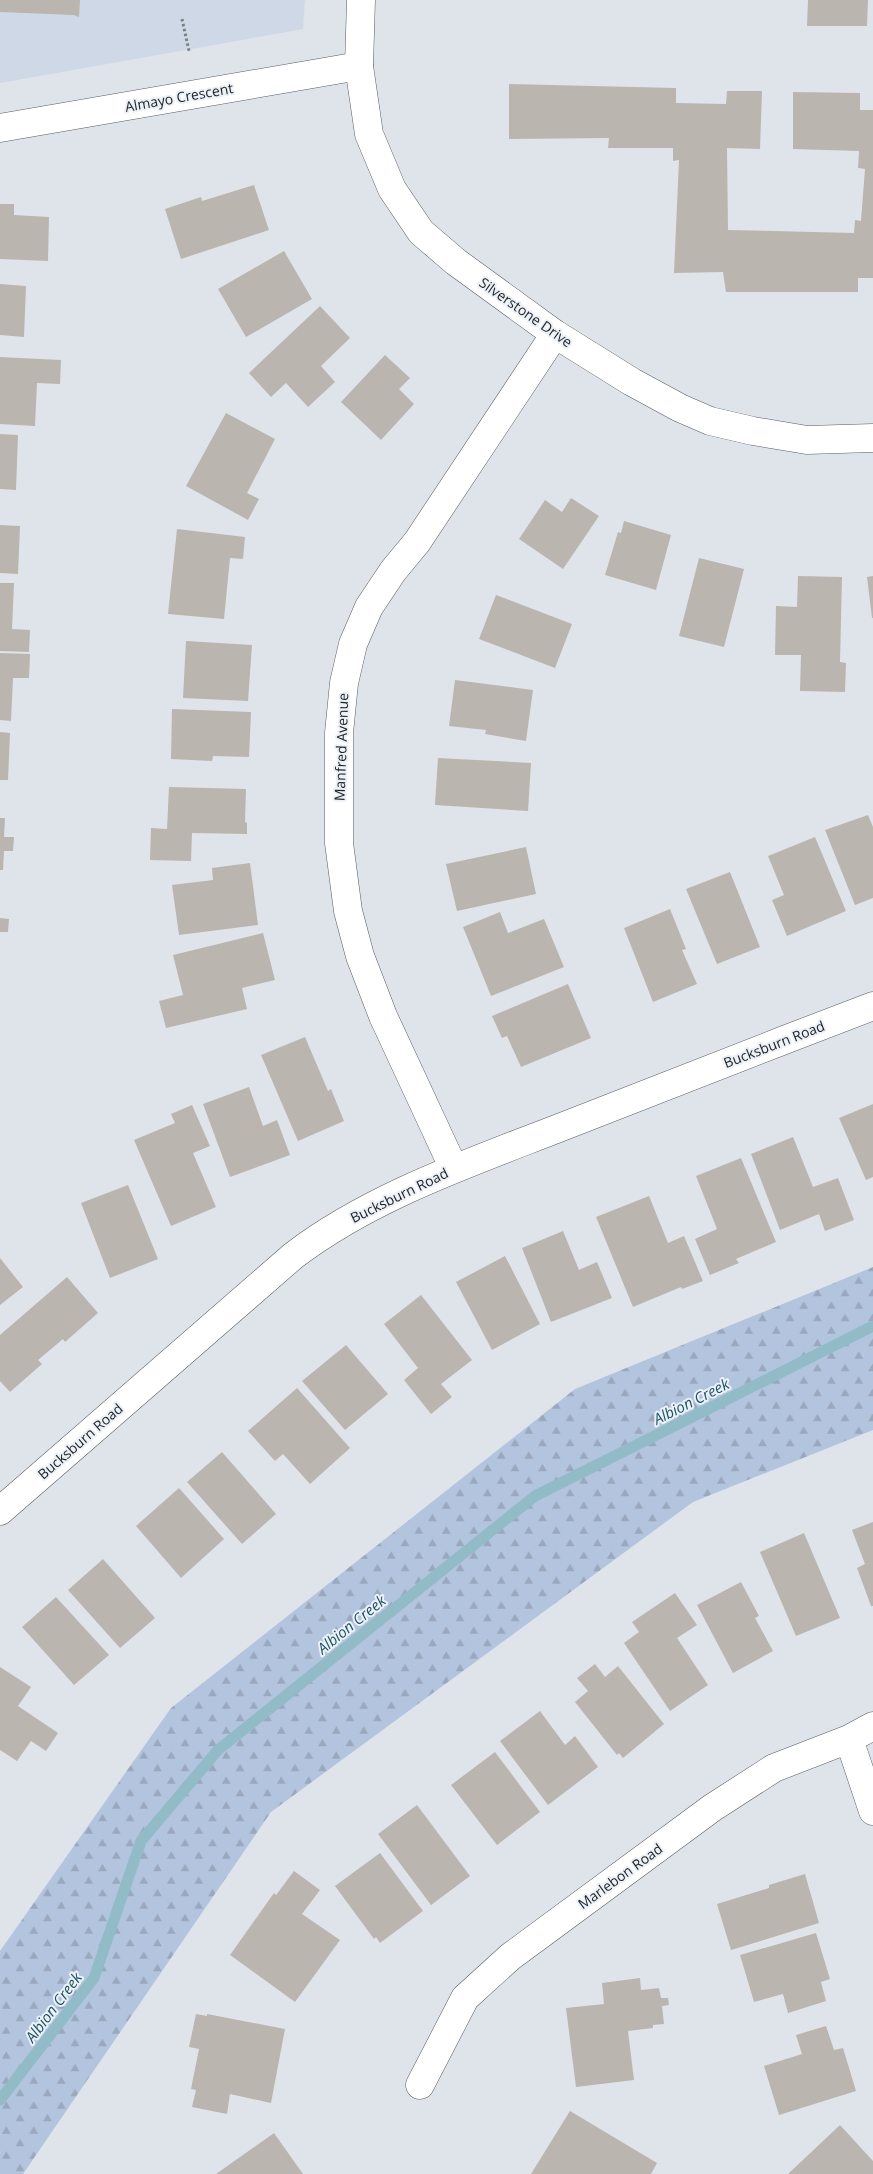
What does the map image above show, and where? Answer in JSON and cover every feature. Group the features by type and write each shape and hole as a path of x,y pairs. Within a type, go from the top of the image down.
{"street":[{"name":"Silverstone Drive","path":"361,0 359,66 368,134 392,189 421,232 456,262 555,334 632,382 680,408 710,421 753,431 807,440 873,438"},
{"name":"Almayo Crescent","path":"0,128 359,66"},
{"name":"Manfred Avenue","path":"454,1169 383,1016 360,956 348,911 339,843 339,733 344,682 353,644 370,607 393,571 417,542 555,334"},
{"name":"Bucksburn Road","path":"0,1511 293,1256 319,1236 355,1216 454,1169 873,1006"},
{"name":"Marlebon Road","path":"420,2085 465,1998 510,1957 712,1808 774,1768 849,1739 873,1726"},
{"path":"849,1739 873,1811"}],"path":[{"path":"182,19 189,51"}],"shaded area":[{"path":"0,0 305,0 303,29 0,83"}],"green space":[{"path":"873,1267 873,1430 693,1502 271,1812 23,2174 0,2174 0,1951 171,1708 575,1389"}],"building":[{"path":"0,0 80,0 79,17 73,15 0,12"},
{"path":"808,0 868,0 867,26 807,26"},
{"path":"509,84 676,88 676,103 726,104 727,91 762,91 760,149 727,148 728,230 854,233 855,220 861,221 865,169 858,168 859,151 793,149 793,92 860,93 860,110 873,110 873,278 858,278 858,292 726,292 723,272 674,273 679,160 673,161 673,148 608,148 609,138 509,139"},
{"path":"254,185 269,230 181,259 165,209 201,197 202,201"},
{"path":"0,204 14,204 14,215 49,217 48,261 0,259"},
{"path":"284,251 312,299 246,337 218,289"},
{"path":"0,284 26,286 24,337 0,335"},
{"path":"320,306 350,338 321,366 335,382 308,407 286,383 271,397 249,373"},
{"path":"385,355 410,378 399,389 414,404 381,440 341,402"},
{"path":"0,357 61,360 60,384 37,383 35,426 0,424"},
{"path":"226,413 275,439 247,493 259,499 248,520 186,486"},
{"path":"0,434 18,435 16,490 0,489"},
{"path":"571,498 599,516 563,569 519,539 545,500 562,512"},
{"path":"624,521 671,535 656,590 605,575 618,532 621,533"},
{"path":"0,525 20,526 18,574 0,573"},
{"path":"177,529 245,537 243,559 230,558 224,619 168,614"},
{"path":"699,558 744,569 724,647 679,636"},
{"path":"798,576 842,577 840,662 846,663 845,692 800,691 801,655 775,655 776,606 797,607"},
{"path":"873,576 873,618 872,618 867,577"},
{"path":"0,583 14,583 12,629 30,630 29,652 0,651"},
{"path":"496,595 572,624 555,668 479,639"},
{"path":"186,641 252,645 248,701 183,698"},
{"path":"0,653 30,654 29,678 13,678 11,721 0,720"},
{"path":"455,680 533,690 526,741 485,734 486,730 449,726"},
{"path":"172,709 251,712 249,757 213,756 212,761 171,759"},
{"path":"0,732 10,733 8,780 0,780"},
{"path":"438,758 531,763 528,811 435,805"},
{"path":"169,787 246,789 245,822 247,823 247,834 192,833 191,861 150,860 151,828 167,829"},
{"path":"868,815 873,827 873,898 855,905 825,830"},
{"path":"0,818 5,818 4,837 14,837 13,851 4,851 3,870 0,870"},
{"path":"815,837 846,911 787,936 772,900 784,895 768,856"},
{"path":"526,847 536,894 457,911 446,864"},
{"path":"250,863 258,925 179,935 172,885 213,880 212,868"},
{"path":"730,872 760,947 717,964 686,889"},
{"path":"670,909 686,949 682,950 697,984 653,1002 624,928"},
{"path":"500,912 508,933 544,919 564,967 491,996 463,927"},
{"path":"0,918 9,919 8,932 0,932"},
{"path":"263,933 275,980 242,988 247,1009 166,1028 159,1001 183,995 173,955"},
{"path":"568,984 591,1038 521,1067 507,1036 502,1038 492,1016"},
{"path":"305,1037 328,1091 331,1089 344,1121 298,1141 261,1055"},
{"path":"249,1087 263,1126 277,1120 290,1155 230,1177 203,1104"},
{"path":"873,1104 873,1177 866,1180 839,1118"},
{"path":"192,1105 210,1146 193,1153 216,1207 171,1226 134,1140 175,1123 171,1114"},
{"path":"793,1137 813,1187 838,1178 854,1220 825,1231 819,1214 780,1230 751,1154"},
{"path":"741,1158 776,1242 736,1259 739,1263 710,1275 695,1239 717,1229 696,1176"},
{"path":"128,1185 158,1259 110,1278 81,1203"},
{"path":"649,1196 668,1243 684,1236 703,1281 682,1289 681,1287 633,1307 596,1217"},
{"path":"563,1231 579,1270 597,1262 612,1298 551,1322 522,1248"},
{"path":"505,1256 540,1324 492,1350 456,1282"},
{"path":"0,1258 23,1287 0,1305"},
{"path":"67,1277 98,1313 65,1342 63,1339 38,1360 42,1364 10,1392 0,1381 0,1335"},
{"path":"421,1295 472,1360 441,1384 452,1397 431,1414 404,1380 418,1368 384,1324"},
{"path":"346,1345 388,1394 345,1430 302,1381"},
{"path":"297,1388 350,1448 310,1484 283,1454 275,1461 248,1431"},
{"path":"222,1452 276,1514 242,1544 187,1482"},
{"path":"179,1488 224,1539 181,1578 136,1526"},
{"path":"873,1522 873,1606 871,1606 857,1568 865,1564 852,1530"},
{"path":"804,1533 840,1618 796,1636 760,1552"},
{"path":"103,1559 155,1618 120,1648 68,1590"},
{"path":"741,1582 759,1616 755,1618 773,1651 733,1673 697,1605"},
{"path":"675,1593 697,1625 677,1638 708,1685 670,1711 624,1643 639,1632 632,1622"},
{"path":"56,1597 109,1655 74,1685 22,1627"},
{"path":"595,1664 605,1677 618,1666 664,1724 623,1758 619,1753 617,1755 575,1702 588,1691 577,1678"},
{"path":"0,1667 31,1687 18,1706 58,1733 46,1751 31,1741 17,1761 0,1750"},
{"path":"540,1711 565,1745 575,1736 598,1767 548,1805 500,1741"},
{"path":"495,1752 540,1812 497,1845 451,1785"},
{"path":"417,1805 470,1876 431,1905 378,1834"},
{"path":"380,1853 423,1911 380,1943 376,1937 374,1939 335,1886"},
{"path":"294,1871 320,1890 302,1914 340,1940 295,2002 230,1955 274,1893 276,1895"},
{"path":"805,1874 819,1923 731,1950 717,1904 769,1888 769,1885"},
{"path":"816,1933 830,1979 821,1982 826,2001 788,2013 783,1994 754,2002 740,1955"},
{"path":"640,1978 641,1990 659,1988 661,1998 668,1998 669,2005 662,2006 664,2024 653,2025 653,2028 628,2031 634,2080 576,2087 566,2008 604,2004 602,1983"},
{"path":"196,2014 207,2016 207,2014 285,2029 271,2103 230,2094 227,2114 192,2107 196,2090 191,2089 199,2049 189,2047"},
{"path":"826,2026 834,2050 843,2048 856,2091 779,2115 764,2066 802,2054 796,2035"},
{"path":"570,2111 657,2163 651,2174 531,2174"},
{"path":"840,2125 873,2161 873,2174 788,2174"},
{"path":"274,2133 303,2174 216,2174"}],"waterway":[{"name":"Albion Creek","path":"0,2100 94,1978 141,1841 218,1750 535,1496 873,1326"}]}
